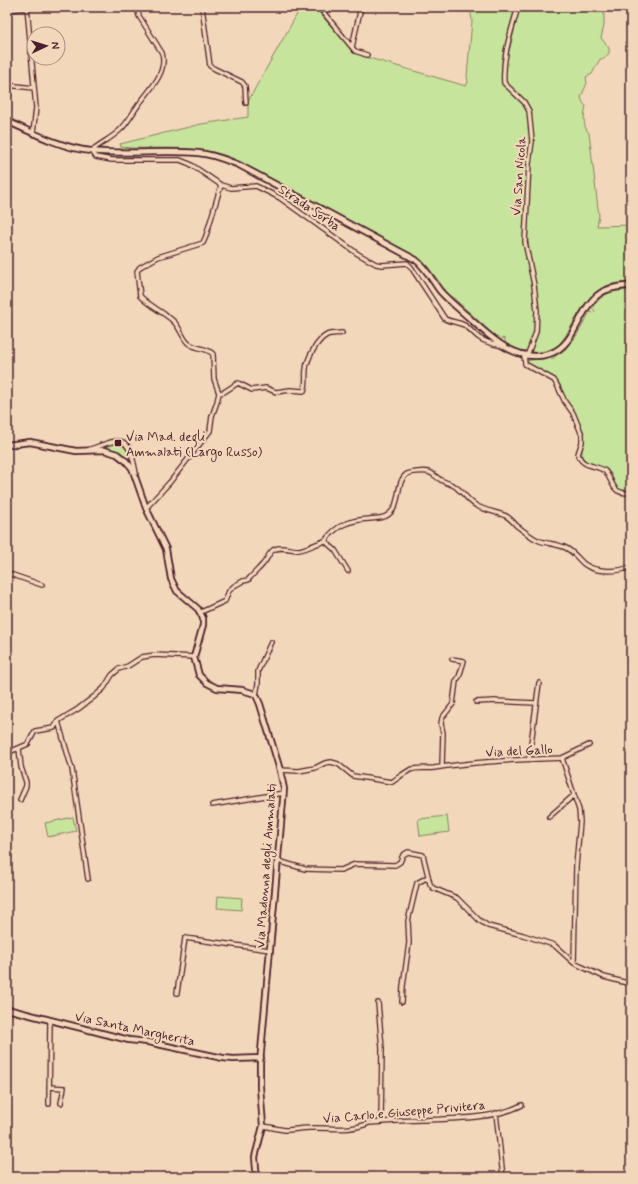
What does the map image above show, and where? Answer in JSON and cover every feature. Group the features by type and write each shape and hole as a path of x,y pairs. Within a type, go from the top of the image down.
{"street":[{"path":"92,152 94,148 121,130 140,102 148,95 162,68 164,57 139,16 138,7"},
{"path":"202,7 210,66 215,70 242,82 245,86 246,103"},
{"path":"319,7 355,51 367,55"},
{"path":"352,47 361,7"},
{"name":"Via San Nicola","path":"518,7 504,60 503,70 504,83 524,102 529,111 532,141 529,164 525,242 534,285 537,311 536,332 525,355"},
{"path":"7,10 27,8 36,108 33,133"},
{"path":"7,85 34,88"},
{"name":"Strada Sorba","path":"7,122 80,150 92,152 96,157 112,160 180,160 190,164 222,185 231,188 256,186 280,198 352,249 376,264 407,263 445,319 462,324 486,342 502,346"},
{"path":"92,152 198,153 224,159 239,166 416,260 423,266 446,297 488,335 502,346 525,355 543,355 557,350 569,338 589,305 597,296 610,288 631,286"},
{"path":"146,508 170,482 210,431 212,416 219,393 214,379 213,354 210,351 195,347 188,343 175,322 140,296 137,271 140,267 158,257 203,243 222,185"},
{"path":"219,393 224,392 238,383 252,390 266,388 276,392 290,390 304,391 306,385 306,369 312,351 327,335 342,333"},
{"path":"525,355 525,364 554,380 565,402 573,412 582,435 582,442 578,454 581,461 585,464 606,471 614,488 623,494 631,494"},
{"path":"7,445 30,442 69,451 104,450 117,454 132,468 146,508 166,549 171,579 177,591 201,612 203,621 194,657 199,675 203,680 212,686 223,689 242,690 256,695 258,671 271,642"},
{"path":"85,451 107,442 123,442 127,445 131,452 137,480"},
{"path":"201,612 225,601 229,591 238,583 248,580 275,549 290,548 300,550 316,543 325,542 336,529 347,522 388,516 397,502 399,486 408,474 428,472 440,480 456,487 470,502 494,513 505,516 540,541 568,549 584,564 592,568 622,571 631,567"},
{"path":"325,542 335,550 348,571"},
{"path":"7,573 42,584"},
{"path":"7,753 28,744 35,731 54,728 58,721 78,709 104,688 112,675 119,669 128,666 142,657 155,655 194,657"},
{"path":"442,766 442,718 453,704 456,682 464,661 452,659"},
{"path":"529,759 539,683"},
{"name":"Via Madonna degli Ammalati","path":"256,695 284,785 261,1058 260,1087 263,1126 255,1157 258,1177"},
{"path":"476,702 495,701 536,703"},
{"path":"58,721 72,769 88,879"},
{"path":"562,758 590,745"},
{"path":"19,748 21,767 26,782 26,786 20,800"},
{"name":"Via del Gallo","path":"280,770 304,770 315,768 331,762 338,764 353,776 392,782 410,770 473,762 562,758 579,810 580,822 576,866 574,963"},
{"path":"212,805 284,793"},
{"path":"549,817 574,795"},
{"path":"278,861 305,869 341,870 355,864 395,865 400,862 403,855 408,852 423,855 430,884 433,888 457,898 479,920 488,926 554,945 574,963 604,976 631,984"},
{"path":"402,1002 409,943 408,921 417,883 428,877"},
{"path":"177,993 185,938 270,950"},
{"path":"378,1003 382,1048 381,1122"},
{"name":"Via Santa Margherita","path":"7,1009 114,1037 223,1058 261,1058"},
{"path":"48,1104 50,1021"},
{"path":"49,1087 64,1088 61,1103"},
{"name":"Via Carlo e Giuseppe Privitera","path":"263,1126 285,1130 348,1128 360,1127 369,1122 454,1119 496,1113 522,1105"},
{"path":"496,1113 503,1177"}],"green space":[{"path":"301,7 314,7 354,52 362,56 466,86 468,82 467,76 472,21 470,7 515,7 505,47 502,78 504,86 523,103 528,113 531,140 527,163 524,243 536,311 535,331 527,351 520,350 505,343 505,339 503,338 500,340 493,334 447,292 420,259 232,158 195,149 121,147 120,144 201,124 248,117 248,101"},
{"path":"520,7 604,7 604,26 601,38 609,48 609,53 604,59 600,59 592,74 586,77 587,83 581,97 586,106 584,123 589,133 599,215 597,226 631,225 631,282 611,284 600,289 588,299 558,345 547,350 530,353 537,331 539,309 527,235 530,169 534,141 530,108 505,80 505,67"},
{"path":"631,290 631,492 623,492 615,487 611,474 608,470 583,461 582,453 585,438 583,430 566,401 560,384 552,377 528,364 527,361 554,358 571,343 590,312 593,313 595,311 592,308 600,299 608,293"},
{"path":"117,444 125,448 131,461 116,450 106,448 106,446"},
{"path":"447,816 449,832 420,836 418,819"},
{"path":"73,817 76,831 48,837 45,823"},
{"path":"218,896 242,898 241,910 217,908"}],"place":[{"name":"Via Mad. degli Ammalati (Largo Russo)","path":"118,443"}]}
